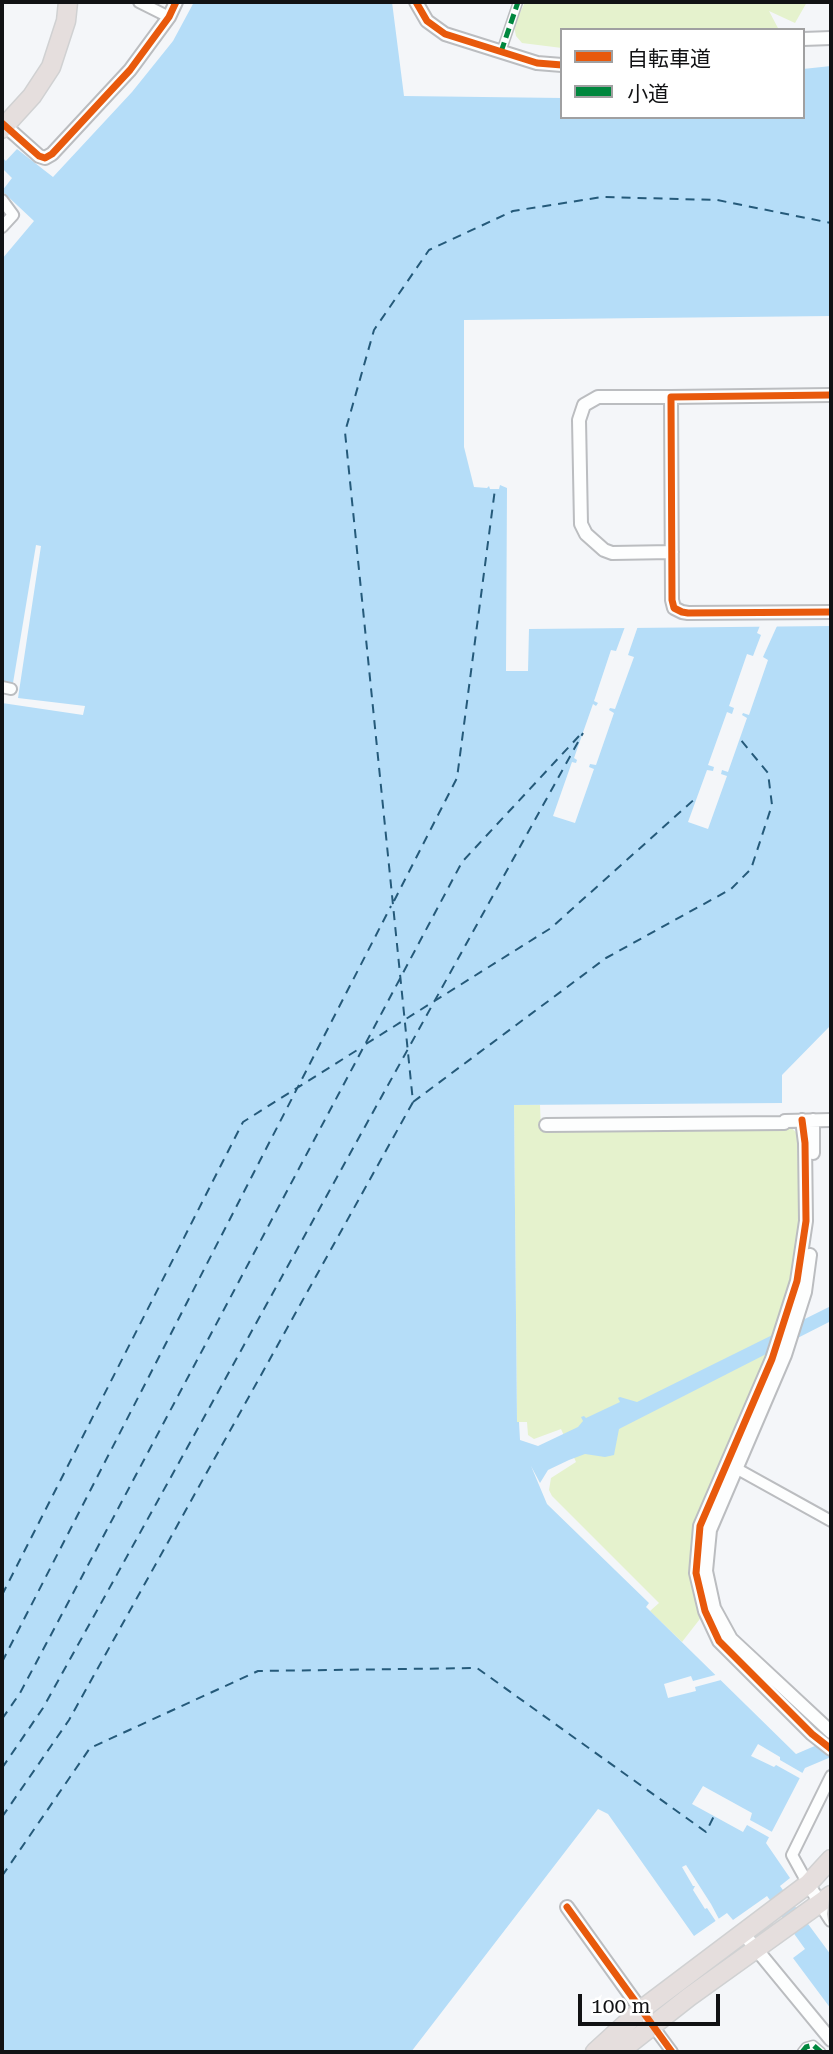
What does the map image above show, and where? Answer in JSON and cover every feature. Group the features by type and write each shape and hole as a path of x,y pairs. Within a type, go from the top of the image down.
{"highway":[{"path":"3,126 32,96 51,67 66,21 68,2"},
{"path":"619,2052 646,2018 743,1933 808,1884 831,1859"},
{"path":"595,2052 756,1950 819,1904"}],"street":[{"path":"139,2 169,16"},
{"path":"3,126 39,156 45,158 52,154 130,70 176,2"},
{"path":"416,2 426,21 445,34 537,63 560,65"},
{"path":"500,52 519,2"},
{"path":"805,39 831,38"},
{"path":"2,200 13,215 2,227"},
{"path":"672,552 612,552 604,550 586,534 581,524 579,420 584,405 598,397 831,395"},
{"path":"671,397 674,608 682,612 831,612"},
{"path":"807,1124 831,1120"},
{"path":"546,1125 785,1121 831,1128"},
{"path":"807,1124 806,1221 785,1355 698,1535 696,1573 705,1611 713,1630 727,1650 812,1734 831,1749"},
{"path":"792,1317 772,1359 731,1465 710,1530 706,1548 706,1571 714,1608 731,1639 827,1728"},
{"path":"731,1465 831,1521"},
{"path":"831,1776 792,1855 831,1920"},
{"path":"567,1907 672,2052"},
{"path":"743,1933 831,2043 821,2052 813,2045 802,2052"}],"green space":[{"path":"525,2 807,2 795,23 769,11 778,28 560,28 560,48 522,43 516,36 514,26"},
{"path":"514,1105 540,1105 541,1129 788,1125 797,1133 798,1236 793,1276 781,1319 692,1534 690,1564 703,1615 682,1642 650,1611 659,1603 552,1496 549,1490 551,1478 576,1462 561,1429 534,1439 528,1435 527,1422 517,1422"}],"water":[{"path":"194,2 392,2 404,96 560,98 560,119 805,119 805,69 831,66 831,316 464,320 464,447 474,487 489,486 490,489 499,489 500,485 507,488 506,671 528,671 529,629 831,626 831,1025 782,1075 782,1103 514,1105 517,1422 520,1440 538,1446 578,1427 583,1421 581,1417 586,1418 620,1402 620,1397 637,1402 831,1306 831,1321 619,1429 614,1455 605,1457 585,1454 569,1460 548,1470 540,1483 531,1466 547,1504 649,1603 646,1607 796,1754 831,1739 831,1757 805,1768 766,1843 790,1878 780,1886 831,1955 831,2009 793,1958 805,1949 767,1896 733,1920 727,1913 694,1936 608,1814 598,1809 411,2052 2,2052 2,703 83,715 85,706 18,698 41,546 36,545 13,683 2,681 2,259 34,221 2,191 12,178 2,165 17,149 53,177 132,92 173,41"}],"pier":[{"path":"761,623 777,626 763,657 768,660 749,715 742,715 747,718 728,772 722,770 721,774 727,776 708,829 688,822 707,770 713,771 714,767 708,765 727,712 732,714 734,708 729,706 747,654 753,656 761,635 757,633"},
{"path":"626,624 638,626 628,655 634,657 615,709 609,710 614,713 596,765 590,764 589,767 594,769 575,823 553,816 572,762 576,763 574,758 593,704 596,706 598,703 594,701 611,650 616,651"},
{"path":"719,1674 721,1680 695,1687 696,1691 668,1698 664,1684 691,1676 693,1681"},
{"path":"758,1744 806,1775 803,1780 776,1765 774,1767 751,1756"},
{"path":"703,1786 752,1813 750,1820 774,1833 772,1839 747,1825 743,1832 692,1804"},
{"path":"686,1865 711,1904 720,1921 717,1923 693,1890 695,1886 682,1867"}],"waterway":[{"path":"2,159 5,162"}],"ferry route":[{"path":"2,1817 69,1720 413,1102 345,432 374,330 429,250 513,211 602,197 717,200 831,223"},
{"path":"394,901 457,778 495,489"},
{"path":"2,1768 43,1708 583,733"},
{"path":"2,1719 20,1693 462,862 579,736"},
{"path":"413,1102 606,958 731,889 751,869 772,805 768,773 740,739"},
{"path":"366,1044 551,928 698,796"},
{"path":"2,1662 391,906"},
{"path":"2,1595 243,1122 362,1047"},
{"path":"2,1876 90,1748 258,1671 477,1668 706,1832 714,1816"}],"tram line":[{"path":"831,1892 828,1914 831,1932"}],"marked path":[{"path":"501,52 518,2"},
{"path":"802,2052 813,2045 821,2052"}],"cycle path":[{"path":"2,123 39,156 45,158 52,154 130,70 169,17 176,2"},
{"path":"416,2 427,21 445,34 537,63 560,65"},
{"path":"831,395 671,397 674,608 688,613 831,612"},
{"path":"802,1120 806,1221 797,1281 772,1359 700,1526 696,1573 705,1611 719,1641 812,1734 831,1749"},
{"path":"567,1907 672,2052"}]}
